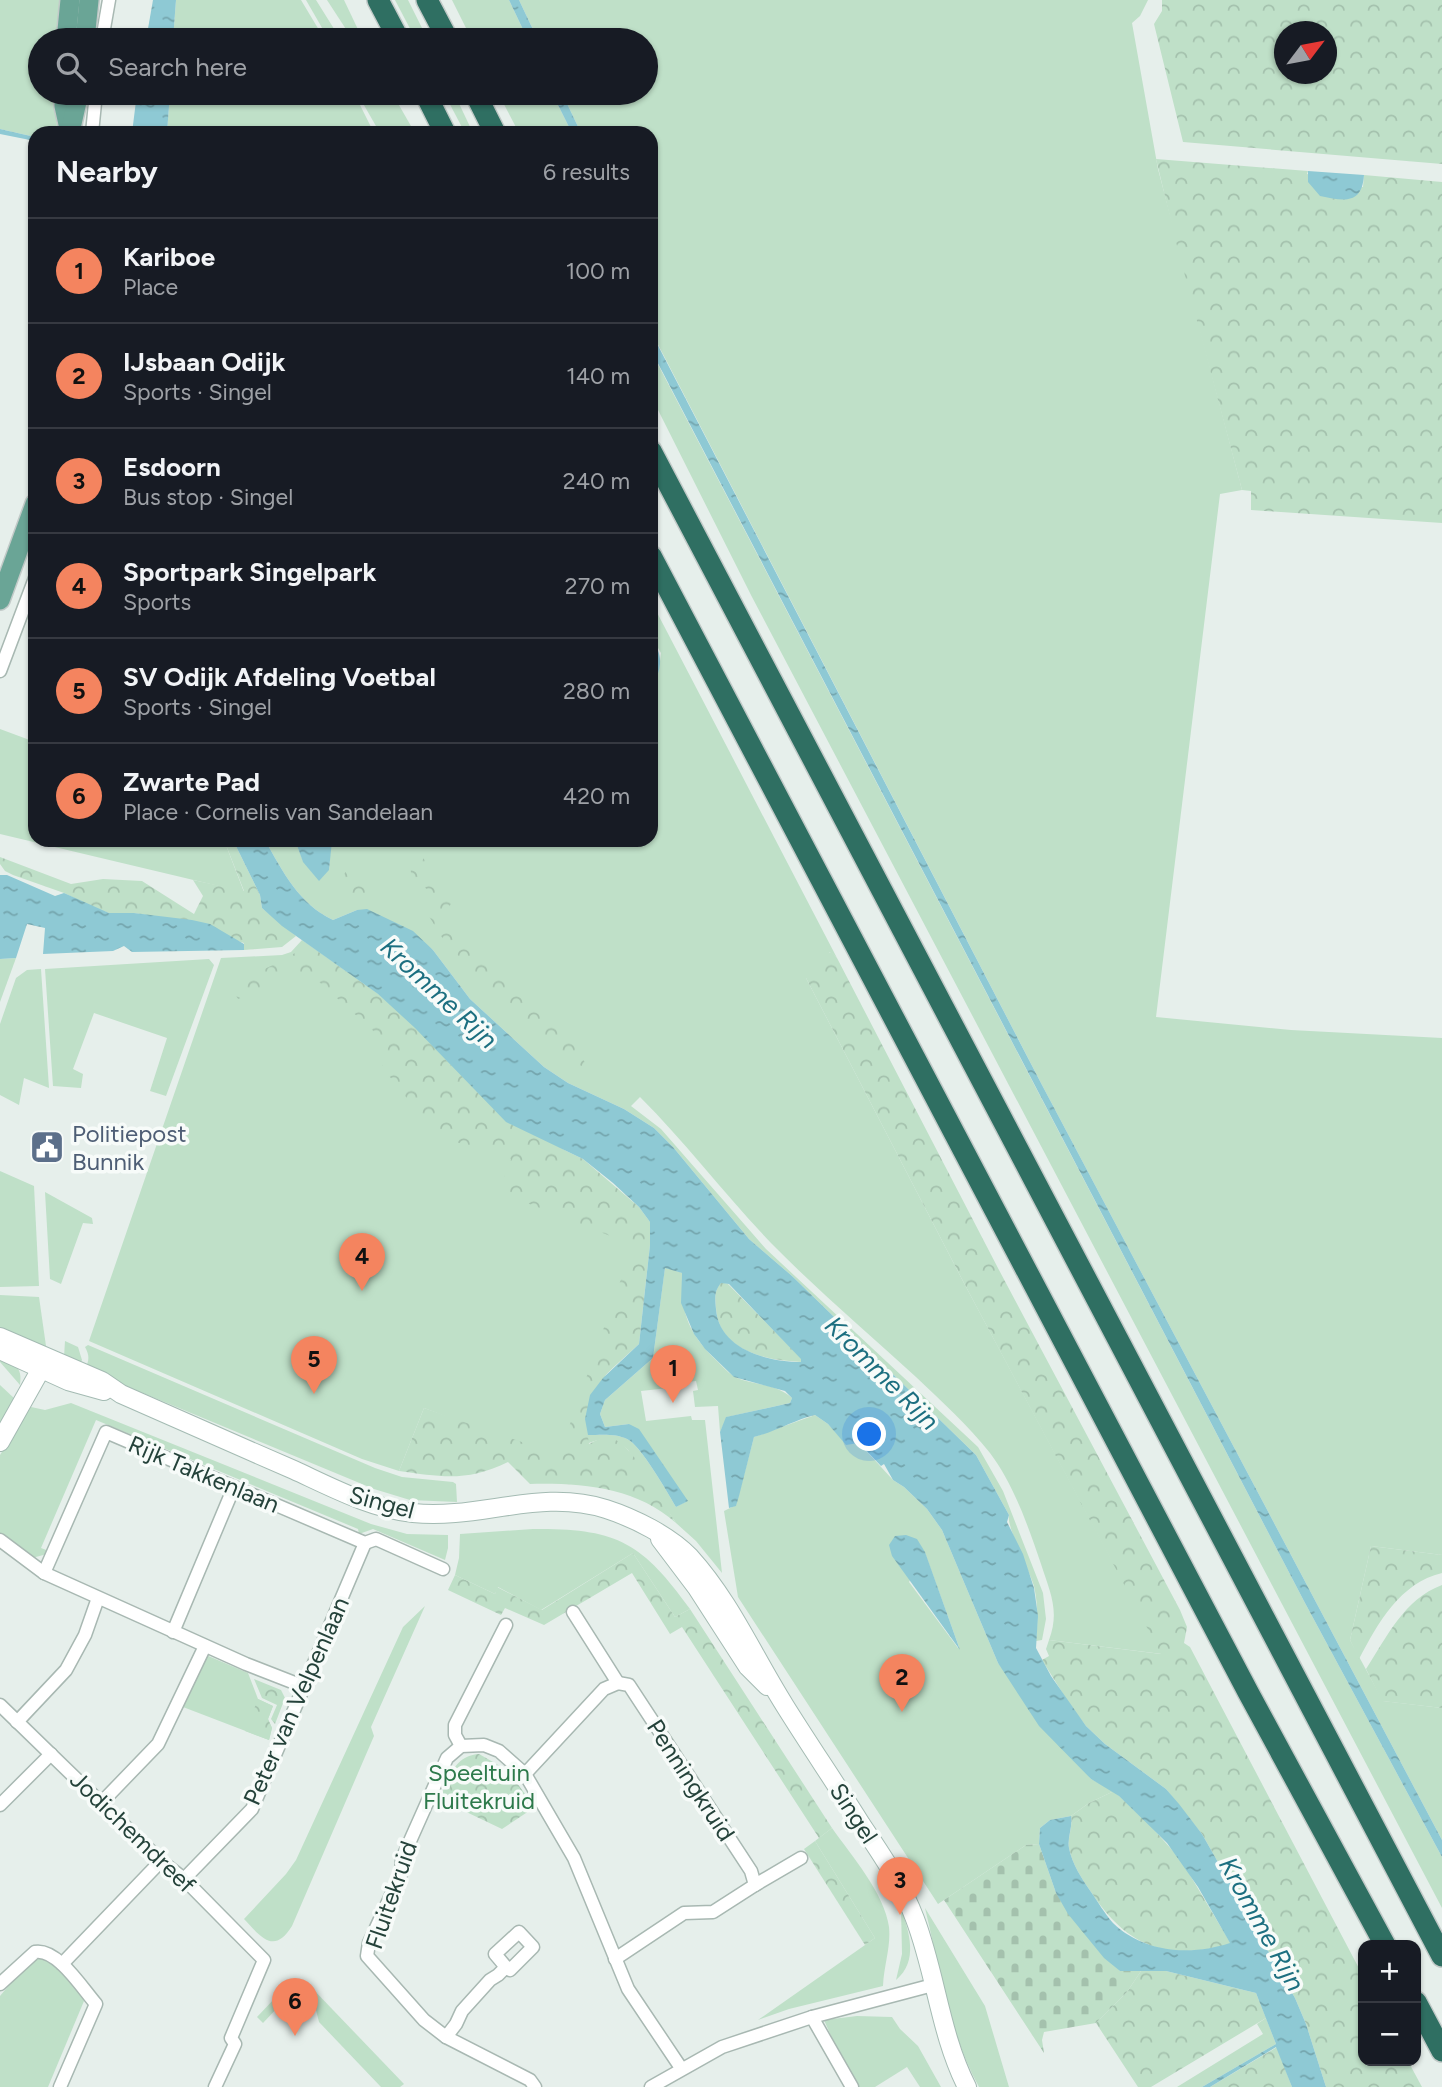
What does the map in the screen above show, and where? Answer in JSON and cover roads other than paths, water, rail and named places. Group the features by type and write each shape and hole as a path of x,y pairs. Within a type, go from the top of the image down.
{"highway":[{"path":"378,0 393,28"},
{"path":"427,0 442,28"},
{"path":"431,105 442,126"},
{"path":"481,105 492,126"},
{"path":"658,464 1442,1956"},
{"path":"658,569 1229,1656 1382,1940"},
{"path":"1421,2012 1442,2051"}],"main road":[{"path":"67,28 70,0"},
{"path":"86,28 89,0"},
{"path":"64,105 68,126"},
{"path":"72,126 76,105"},
{"path":"0,600 28,523"}],"street":[{"path":"104,28 109,0"},
{"path":"93,126 95,105"},
{"path":"0,671 28,597"},
{"name":"Singel","path":"0,1337 45,1363"},
{"name":"Singel","path":"0,1350 102,1381 121,1394 359,1499 411,1513 458,1515 519,1503 555,1501 584,1504 634,1520 681,1549 704,1576 759,1658 783,1703 898,1882 919,1932 949,2043 967,2087"},
{"path":"0,1442 45,1363"},
{"name":"Rijk Takkenlaan","path":"44,1573 106,1432 365,1542 376,1539 443,1569"},
{"path":"173,1632 234,1487"},
{"path":"0,1540 44,1573 173,1632 304,1687"},
{"name":"Peter van Velpenlaan","path":"184,1880 252,1809 365,1542"},
{"path":"17,1721 66,1670 85,1635 98,1598"},
{"name":"Penningkruid","path":"573,1612 618,1683 629,1685 751,1871 755,1885"},
{"path":"506,1625 455,1725 455,1735 461,1746 484,1745 499,1751 525,1774 575,1858 628,1989 681,2068"},
{"path":"102,1802 158,1744 205,1646"},
{"path":"525,1774 604,1689 618,1683"},
{"name":"Jodichemdreef","path":"0,1705 264,1960 232,2038 235,2044 215,2087"},
{"name":"Fluitekruid","path":"461,1746 447,1758 423,1809 402,1859 401,1874 369,1943 367,1956 424,2020 446,2037 530,2080 535,2087"},
{"path":"0,1805 51,1754"},
{"path":"615,1959 684,1913 713,1912 801,1858"},
{"path":"62,1964 161,1861"},
{"path":"0,1984 34,1952 48,1952 62,1964 96,2004 60,2087"},
{"path":"446,2037 456,2024 461,2011 506,1966"},
{"path":"652,2087 681,2068 722,2047 812,2017 933,1985"},
{"path":"812,2017 852,2087"}],"water":[{"path":"153,0 176,0 174,28 148,28"},
{"path":"509,0 519,0 532,28 522,28"},
{"path":"136,105 169,105 168,126 133,126"},
{"path":"558,105 568,105 578,126 568,126"},
{"path":"0,129 28,135 28,140 0,134"},
{"path":"1308,171 1364,175 1363,185 1360,192 1350,199 1320,196 1308,182"},
{"path":"658,345 1042,1085 1442,1840 1442,1857 1305,1603 658,363"},
{"name":"Kromme Rijn","path":"236,847 269,847 301,896 333,920 357,910 367,909 413,931 433,950 470,999 544,1067 568,1083 624,1109 654,1128 749,1239 792,1276 976,1455 1009,1515 1007,1522 1023,1554 1034,1588 1038,1616 1036,1648 1051,1676 1086,1726 1105,1744 1166,1789 1202,1834 1295,1998 1326,2087 1292,2087 1276,2047 1210,2087 1202,2087 1276,2044 1256,1993 1166,1971 1120,1971 1104,1958 1068,1914 1056,1893 1039,1844 1040,1828 1050,1820 1071,1816 1069,1844 1075,1866 1107,1916 1125,1933 1139,1941 1168,1949 1200,1950 1230,1943 1198,1887 1167,1843 1119,1796 1091,1779 1039,1726 998,1663 942,1530 927,1509 893,1480 884,1464 881,1466 859,1443 846,1445 828,1424 815,1415 807,1417 754,1437 736,1506 729,1508 720,1432 726,1417 790,1403 792,1398 785,1391 734,1377 705,1349 694,1334 681,1303 682,1273 665,1268 653,1358 605,1400 600,1414 605,1427 629,1424 639,1429 688,1501 676,1507 646,1459 627,1439 613,1435 588,1435 585,1419 590,1395 603,1378 639,1344 650,1222 639,1207 583,1159 506,1122 415,1028 378,994 282,926 262,908 260,895","holes":["721,1283 729,1284 801,1362 760,1356 735,1343 719,1323 715,1298"]},
{"path":"298,847 331,847 329,870 319,881 303,862"},
{"path":"0,875 7,875 55,896 64,893 109,913 134,913 210,924 244,944 244,950 132,952 124,946 113,951 43,954 45,928 27,924 16,958 0,959"},
{"path":"906,1535 917,1539 925,1552 960,1650 892,1556 889,1545 895,1536"}],"place":[{"name":"Politiepost Bunnik","path":"47,1147"},
{"name":"Sportpark Singelpark","path":"362,1291"},
{"name":"SV Odijk Afdeling Voetbal","path":"314,1394"},
{"name":"Kariboe","path":"673,1403"},
{"name":"IJsbaan Odijk","path":"902,1712"},
{"name":"Esdoorn","path":"900,1915"},
{"name":"Zwarte Pad","path":"295,2036"}],"park label":[{"name":"Speeltuin Fluitekruid","path":"479,1786"}]}
